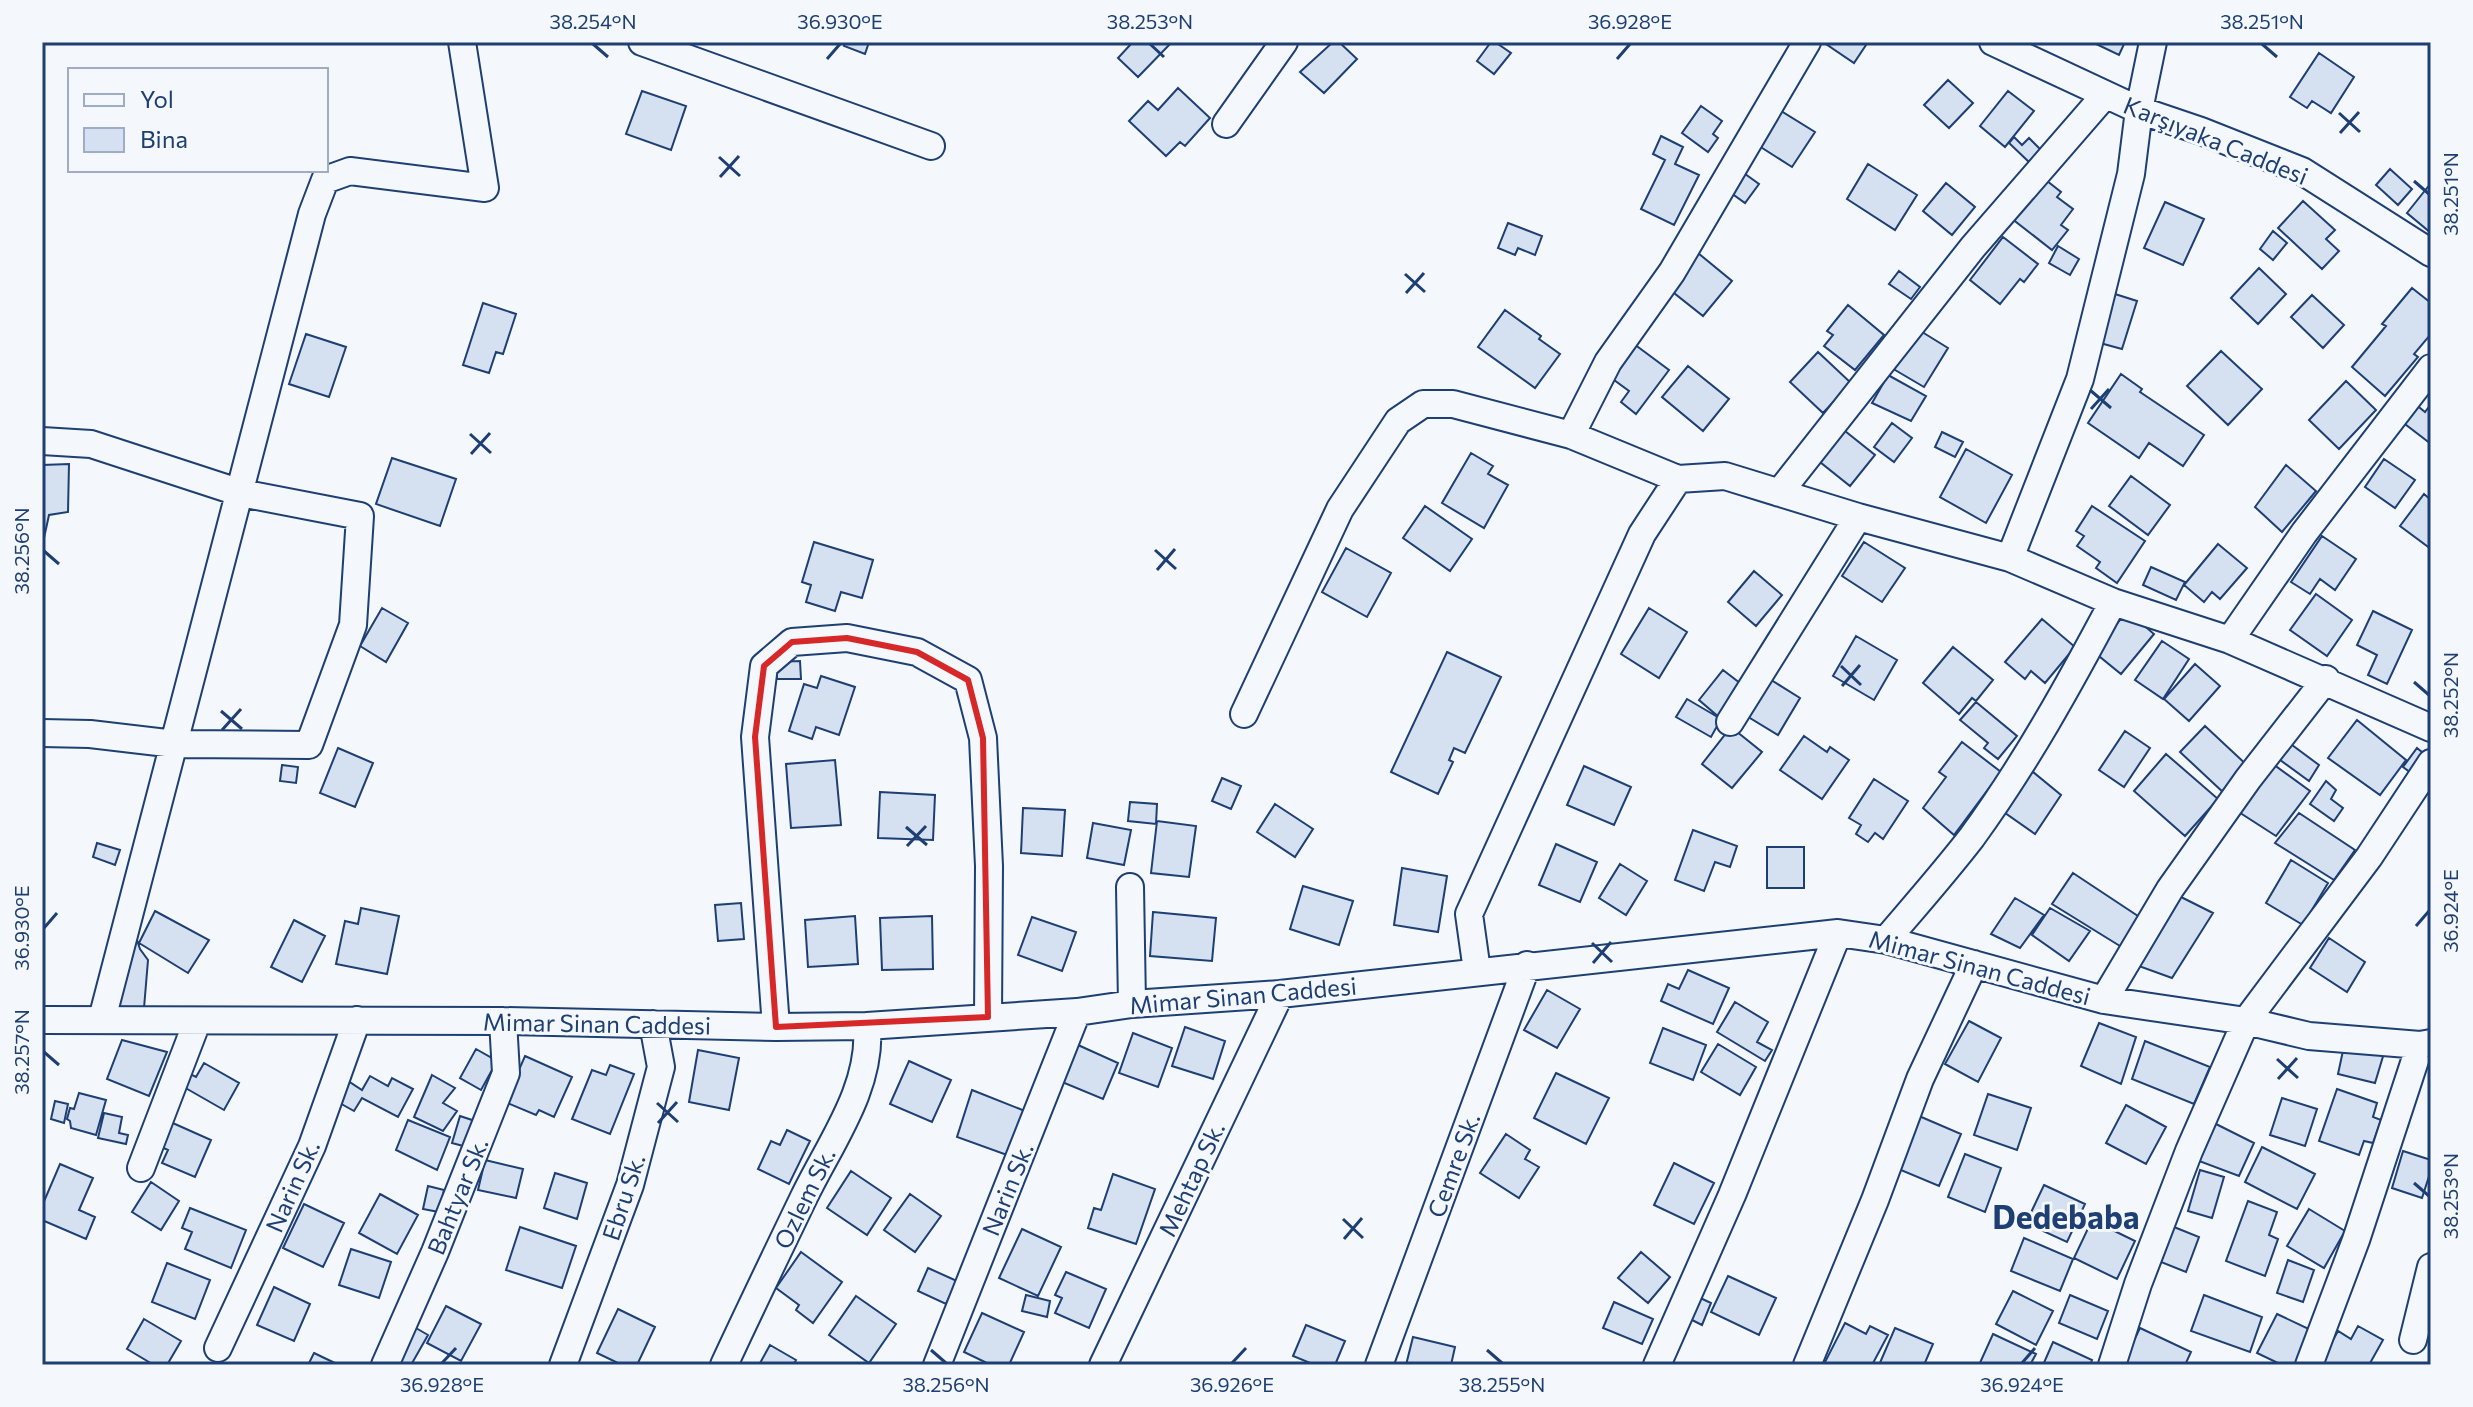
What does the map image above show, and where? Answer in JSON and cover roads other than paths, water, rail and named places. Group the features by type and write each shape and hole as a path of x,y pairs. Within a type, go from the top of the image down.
{"street":[{"path":"102,1019 312,214 325,180 350,171 485,188 462,42"},
{"path":"642,42 693,51 931,146"},
{"path":"1226,124 1284,42"},
{"path":"1571,435 1608,362 1672,272 1807,42"},
{"name":"Karşıyaka Caddesi","path":"1993,42 2139,110 2302,171 2431,253"},
{"path":"2010,558 2080,379 2131,174 2139,110 2153,42"},
{"path":"1779,493 1973,247 2105,95"},
{"path":"2230,640 2304,533 2431,368"},
{"path":"1244,714 1340,509 1398,421 1423,404 1453,404 1571,435 1678,479 1725,476 1858,517 2010,558 2113,602 2230,640 2326,679 2431,728"},
{"path":"42,441 91,444 241,493 360,516 353,625 309,745 175,744 90,734 42,733"},
{"path":"1477,971 1469,914 1642,534 1678,479"},
{"path":"1730,722 1858,517"},
{"path":"1886,940 1972,836 2021,764 2074,676 2113,602"},
{"path":"776,1027 755,737 764,666 792,642 847,638 917,652 968,680 983,738 989,866 988,1017"},
{"path":"2104,1000 2170,889 2248,779 2326,679"},
{"path":"2112,1365 2138,1284 2189,1151 2246,1021 2369,857 2431,763"},
{"path":"1130,887 1132,1004"},
{"path":"1657,1365 1732,1195 1838,933"},
{"name":"Mimar Sinan Caddesi","path":"42,1020 867,1026 1280,994 1838,933 1886,940 2104,1000 2246,1021 2309,1036 2426,1044"},
{"path":"1807,1365 1875,1200 1920,1079 1974,964"},
{"name":"Cemre Sk.","path":"1379,1365 1527,965"},
{"name":"Mehtap Sk.","path":"1103,1365 1280,994"},
{"name":"Narin Sk.","path":"937,1365 1077,1012"},
{"name":"Narin Sk.","path":"218,1348 312,1146 357,1020"},
{"name":"Bahtyar Sk.","path":"385,1365 435,1252 506,1073 503,1021"},
{"path":"141,1168 197,1022"},
{"name":"Ebru Sk.","path":"563,1365 630,1185 646,1126 661,1067 653,1024"},
{"name":"Ozlem Sk.","path":"724,1365 858,1090 869,1048 867,1026"},
{"path":"2309,1365 2426,1044"},
{"path":"2413,1340 2431,1267"}],"district":[{"name":"Dedebaba","path":"2066,1216"}]}
